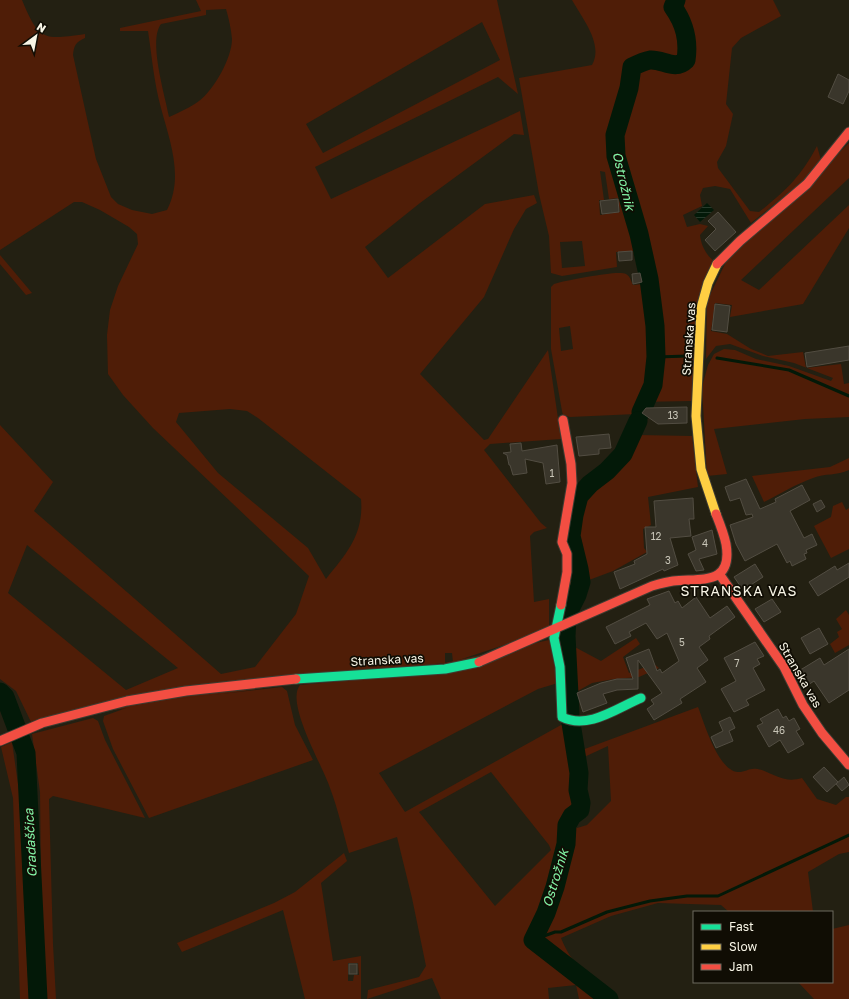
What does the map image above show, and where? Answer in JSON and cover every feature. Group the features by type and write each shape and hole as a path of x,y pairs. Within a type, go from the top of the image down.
{"street":[{"name":"Stranska vas","path":"0,740 42,724 127,701 186,691 323,676 445,669 470,664 493,657 652,586 676,581 690,582 709,580 720,575 727,566 728,555 726,543 701,469 696,416 701,308 708,283 718,263 740,241 807,184 849,132"},
{"path":"563,420 572,464 572,483 562,535 562,542 567,554 567,572 560,628 554,638 558,649 561,671 562,717 574,722 589,721 641,698"},
{"name":"Stranska vas","path":"720,575 784,667 803,705 822,733 849,766"}],"shaded area":[{"path":"0,0 22,0 33,23 44,35 60,37 85,34 85,38 76,44 73,55 96,159 111,197 118,204 132,210 152,214 167,210 172,198 175,172 174,159 153,70 148,31 120,31 120,28 201,11 196,0 497,0 518,94 498,77 315,167 331,199 520,111 524,135 514,134 420,203 365,247 388,278 485,204 534,195 537,203 526,209 514,229 484,297 420,374 484,440 488,439 548,350 561,439 490,444 484,450 541,523 547,528 534,532 530,536 534,602 549,599 549,626 516,641 453,662 452,653 445,653 445,663 415,666 31,722 16,691 0,679 0,425 53,482 34,511 221,674 255,667 296,614 309,576 153,428 123,395 108,374 107,335 110,310 118,286 138,244 137,234 129,227 100,210 82,202 74,202 0,250","holes":["226,9 232,39 226,64 216,82 205,96 199,101 169,117 161,82 157,55 157,32 161,24 206,15 206,10","482,22 500,60 323,153 306,124","230,409 247,411 361,499 360,523 357,533 341,560 326,579 308,548 218,473 176,422 179,413","27,545 178,668 126,690 8,593"]},
{"path":"572,0 773,0 781,16 741,38 732,48 726,104 733,114 726,146 717,162 718,168 750,211 759,212 792,182 805,166 817,146 821,160 801,183 751,223 730,189 715,186 703,188 700,195 702,206 683,215 687,227 700,224 708,226 700,235 706,253 714,261 692,401 635,402 636,414 570,417 563,415 551,349 551,287 554,284 595,276 621,273 628,276 633,285 643,284 633,251 616,252 617,267 562,276 551,273 549,236 539,194 519,78 592,65 595,57 594,40","holes":["600,171 605,172 609,199 618,198 620,212 600,215 599,200 604,200","582,241 585,266 562,268 560,242","570,326 573,349 561,351 559,328"]},
{"path":"849,143 849,178 741,280 759,290 849,205 849,228 803,304 730,317 732,305 715,303 711,331 727,334 751,349 768,356 803,352 806,368 794,363 763,356 730,344 716,346 706,359 707,301 726,262"},
{"path":"707,203 714,210 700,222 694,215"},
{"path":"0,255 32,293 26,295 0,264"},
{"path":"724,349 735,350 756,359 789,366 831,381 833,378 807,368 841,364 844,384 849,383 849,417 805,419 714,429 727,474 707,476 702,387 708,365 714,354"},
{"path":"638,425 638,435 692,436 698,487 648,497 651,525 643,529 644,548 647,552 613,571 589,580 574,606 571,616 564,618 565,548 570,511 575,496 585,479 617,457 623,449 631,429"},
{"path":"849,458 849,470 813,478 764,502 752,476 830,467"},
{"path":"842,502 846,510 849,508 849,549 831,558 814,526 831,517 833,506"},
{"path":"846,610 849,615 849,645 835,653 830,644 839,637 837,632 842,629 836,619"},
{"path":"568,628 571,645 601,661 636,638 640,644 623,657 629,673 654,664 659,668 639,677 592,683 576,692 577,718 567,714 561,631"},
{"path":"549,640 558,683 538,689 379,773 405,812 561,725 580,727 582,750 698,707 718,755 724,764 731,770 738,772 758,769 786,779 791,780 802,778 817,799 836,805 846,797 849,797 849,852 839,854 808,872 813,911 728,911 721,905 658,903 611,916 561,938 571,958 584,973 616,999 579,999 576,985 548,988 549,999 441,999 432,978 367,999 368,990 419,977 426,966 412,898 397,837 349,853 333,796 301,720 297,706 297,694 300,685 376,678","holes":["608,746 611,801 587,825 577,828 573,824 585,808 582,758","491,772 549,845 551,850 495,906 419,812"]},
{"path":"282,687 287,691 295,725 313,760 149,818 113,749 103,721 104,716 129,707 151,702"},
{"path":"93,718 98,721 105,740 145,818 53,796 49,799 56,999 45,999 40,792 32,734"},
{"path":"12,742 19,791 29,999 20,999 13,798 1,747"},
{"path":"344,853 347,861 321,883 333,961 361,956 361,999 305,999 283,910 182,952 177,943 274,903 295,892","holes":["348,963 358,963 359,975 354,975 353,981 348,981"]},
{"path":"849,925 849,999 814,999 799,983 833,983 833,929"}],"building":[{"path":"838,74 849,80 849,91 843,104 828,97"},
{"path":"618,199 619,212 602,214 600,201"},
{"path":"718,212 736,232 715,251 705,240 716,229 708,221"},
{"path":"632,251 632,260 619,261 618,252"},
{"path":"640,273 642,282 633,284 632,274"},
{"path":"715,304 730,306 727,332 712,330"},
{"path":"849,346 849,360 807,367 805,353"},
{"path":"687,407 687,423 658,424 642,413 646,408"},
{"path":"609,434 611,448 599,449 599,454 579,456 576,437"},
{"path":"521,443 522,451 557,445 560,482 546,484 543,463 525,459 527,473 513,475 507,455 503,453 511,452 510,444"},
{"path":"746,479 760,509 776,502 775,499 802,485 810,500 790,511 804,538 812,534 817,545 806,550 807,553 804,554 806,559 792,566 790,561 787,563 777,544 745,561 736,544 730,525 753,517 752,514 746,515 740,498 730,501 725,487"},
{"path":"693,498 694,519 689,519 691,536 670,538 678,565 664,571 663,569 620,589 614,572 635,564 634,561 647,554 645,527 656,527 654,501"},
{"path":"821,500 825,507 817,512 813,504"},
{"path":"712,530 717,554 699,559 704,570 696,571 688,554 696,550 692,537"},
{"path":"849,563 849,577 818,596 809,582 835,566 837,570"},
{"path":"755,564 763,577 743,590 734,577"},
{"path":"669,591 675,603 678,601 682,608 696,597 710,618 727,606 735,617 709,636 710,639 699,647 708,660 697,668 706,682 680,699 682,703 654,720 647,709 654,704 651,700 662,693 638,660 638,689 617,690 603,694 607,703 583,712 577,693 601,683 617,679 633,679 626,658 649,649 657,671 660,669 662,673 679,661 667,633 657,639 646,623 629,632 631,636 615,644 606,627 650,605 647,599"},
{"path":"772,599 781,612 764,622 755,609"},
{"path":"819,628 828,644 810,654 801,638"},
{"path":"755,642 764,656 757,659 760,664 753,668 765,690 746,700 749,705 734,712 721,689 736,681 724,658"},
{"path":"849,649 849,690 829,703 814,681 805,687 797,672 820,658 824,665"},
{"path":"778,709 783,718 786,716 789,721 794,718 800,729 796,731 804,744 788,753 780,740 769,747 757,726 763,723 760,719"},
{"path":"730,717 735,728 729,731 733,741 716,748 711,737 723,731 719,722"},
{"path":"824,767 838,782 827,792 813,777"},
{"path":"844,777 849,785 842,791 836,784"},
{"path":"349,964 357,964 357,974 349,974"}],"waterway":[{"name":"Ostrožnik","path":"641,412 653,385 656,357 655,326 649,279 639,234 616,156 615,135 629,88 632,67 650,60 673,65 682,63 686,60 687,46 685,32 681,20 673,7 676,0"},
{"path":"656,357 688,356"},
{"path":"717,358 789,370 849,396"},
{"name":"Ostrožnik","path":"570,714 566,636 567,615 577,595 581,582 571,536 574,515 579,496 590,484 607,471 623,454 638,421"},
{"name":"Gradaščica","path":"0,692 5,697 26,753 38,999"},
{"name":"Ostrožnik","path":"571,723 579,773 578,790 581,803 580,810 572,816 567,825 566,844 555,887 546,913 533,940 609,999"},
{"path":"533,940 555,932 561,932 607,912 650,901 687,896 718,896 849,835"}],"traffic: fast":[{"path":"561,605 554,638 560,667 562,717 582,721 592,719 612,712 641,698"},
{"path":"296,679 445,669 479,662"}],"traffic: slow":[{"path":"716,514 701,469 696,416 701,308 708,283 717,264"}],"traffic: jam":[{"path":"717,264 740,241 807,184 849,132"},
{"path":"561,605 567,572 567,554 562,542 572,483 571,464 563,420"},
{"path":"479,662 652,586 665,582 704,579 713,577 720,573 725,567 727,558 726,544 716,514"},
{"path":"720,575 784,667 803,705 822,733 849,765"},
{"path":"0,741 42,723 127,701 186,691 296,679"}],"district":[{"name":"STRANSKA VAS","path":"739,591"}]}
